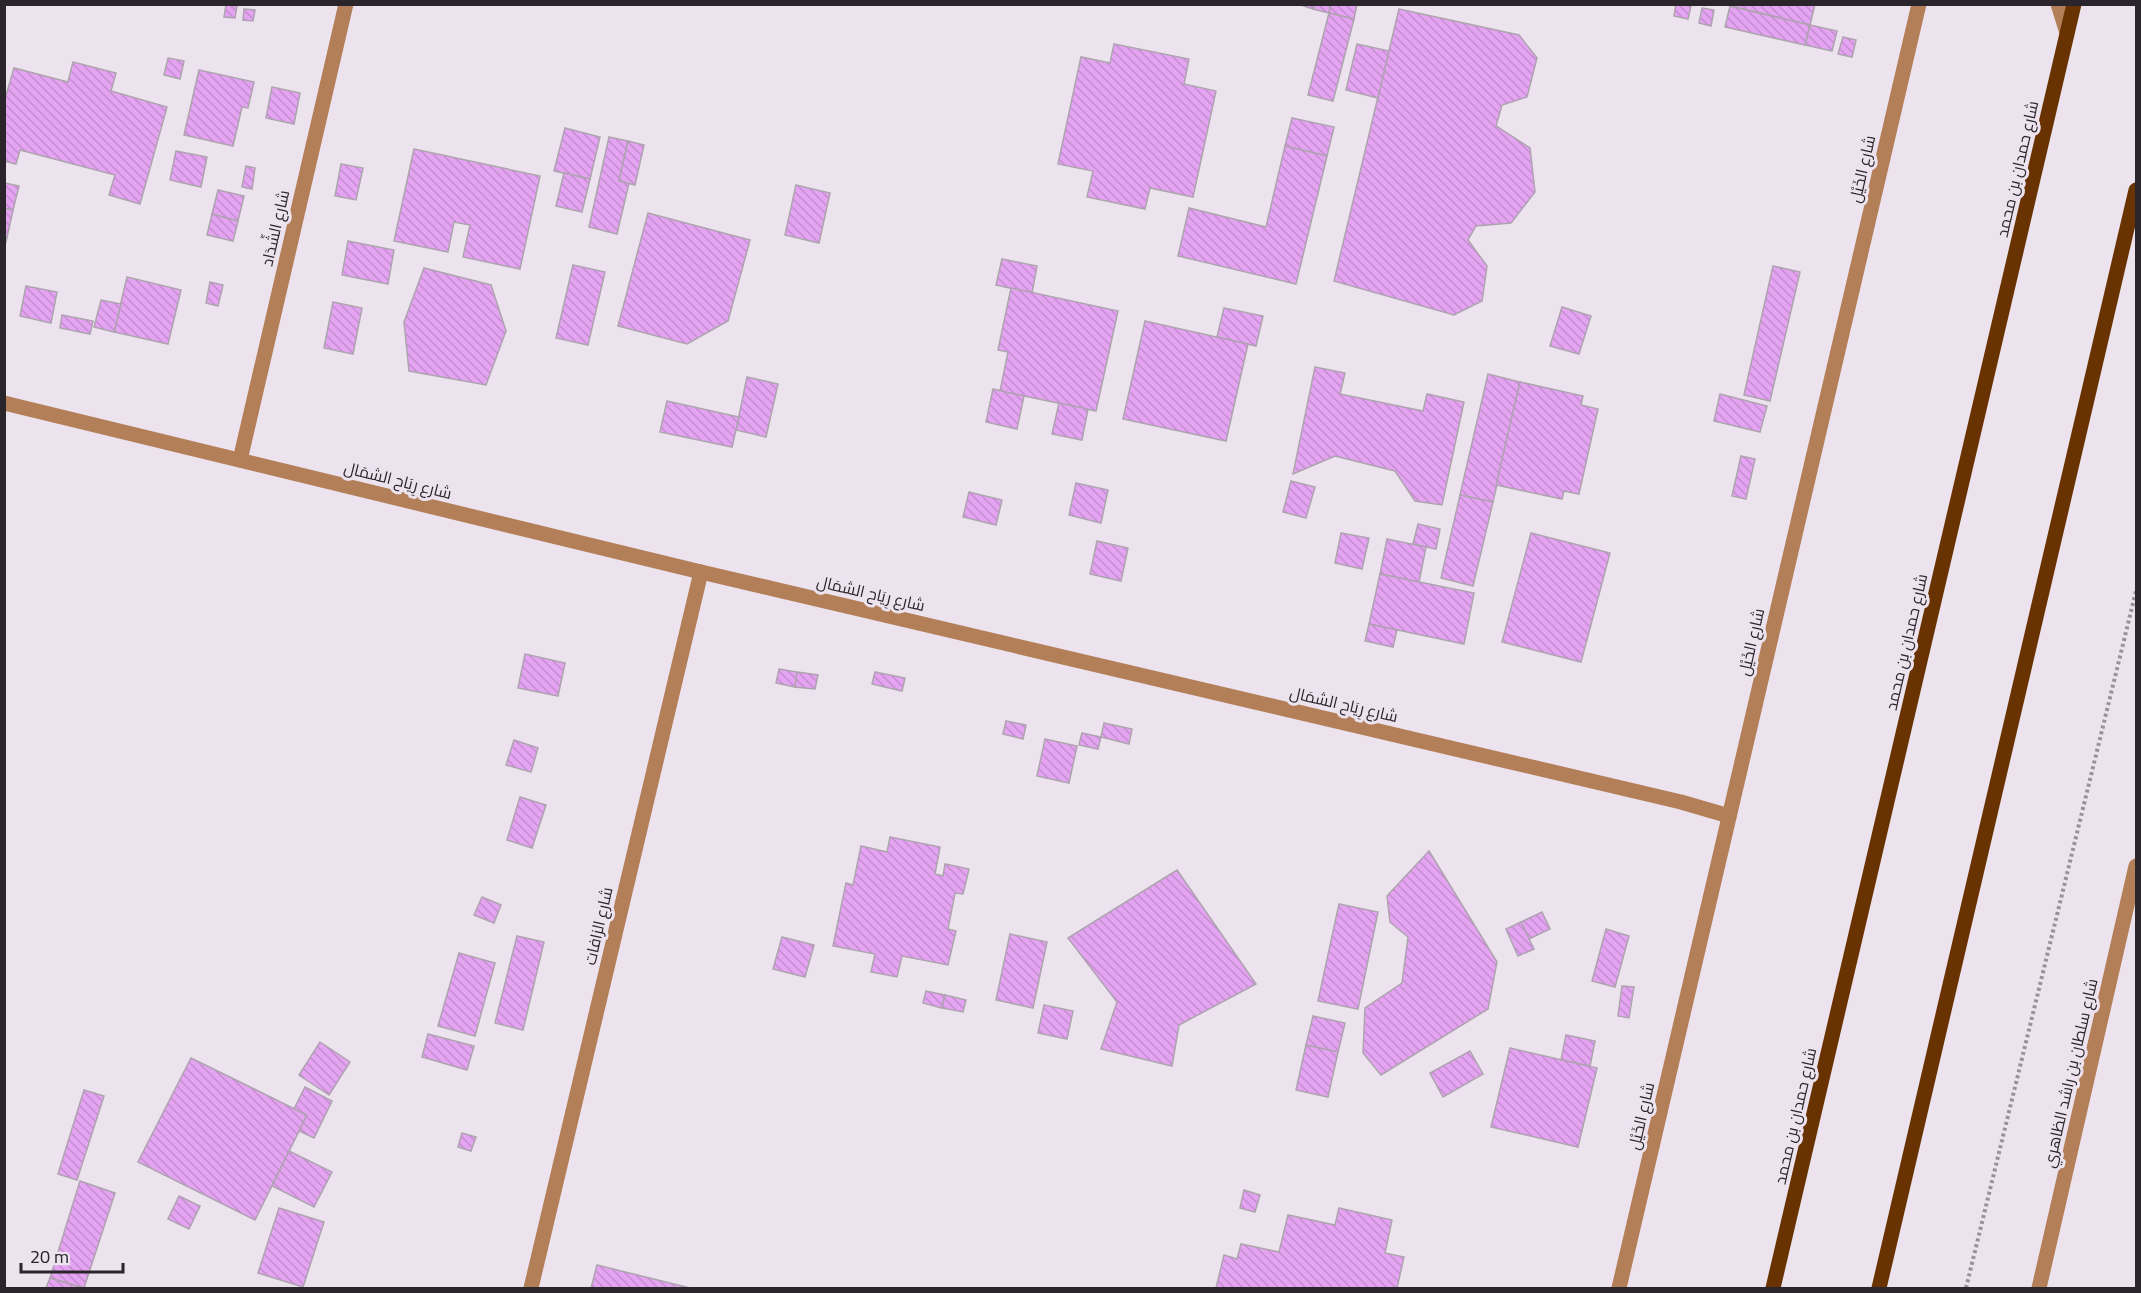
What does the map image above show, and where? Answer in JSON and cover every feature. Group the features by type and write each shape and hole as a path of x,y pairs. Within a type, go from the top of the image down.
{"main road":[{"name":"شارع حمدان بن محمد","path":"1773,1288 2074,4"},
{"path":"1879,1288 2136,190"}],"street":[{"name":"شارع الشِّدَاد","path":"240,460 346,4"},
{"name":"شارع الخَيْل","path":"1619,1288 1919,4"},
{"path":"2058,4 2067,33"},
{"name":"شارع رِيَاح الشمَال","path":"4,403 701,572 1646,794 1729,816"},
{"name":"شارع الزافات","path":"531,1288 701,572"},
{"name":"شارع سلطان بن راشد الظاهري","path":"2039,1288 2136,866"}],"path":[{"path":"1966,1288 2136,591"}],"building":[{"path":"1298,4 1315,4 1313,9"},
{"path":"1315,4 1331,4 1329,13 1313,9"},
{"path":"1331,4 1357,4 1354,19 1329,13"},
{"path":"1676,4 1691,6 1688,19 1674,16"},
{"path":"1730,4 1815,4 1810,25 1730,6"},
{"path":"226,5 237,6 235,18 224,17"},
{"path":"1730,6 1810,25 1805,45 1725,27"},
{"path":"1702,8 1714,10 1711,26 1699,23"},
{"path":"244,9 255,10 253,21 243,20"},
{"path":"1399,9 1519,35 1537,58 1527,97 1502,105 1496,126 1530,148 1535,192 1511,223 1476,226 1468,240 1487,266 1482,301 1454,315 1334,281"},
{"path":"1329,13 1354,19 1333,101 1308,95"},
{"path":"1810,25 1837,31 1832,51 1805,45"},
{"path":"1843,37 1856,40 1852,57 1838,54"},
{"path":"1114,44 1189,59 1184,84 1216,91 1193,197 1150,188 1145,209 1087,197 1093,171 1058,164 1081,57 1110,63"},
{"path":"1357,44 1389,51 1378,98 1346,90"},
{"path":"168,58 184,61 180,79 164,75"},
{"path":"73,62 116,73 111,91 167,107 140,204 109,195 115,175 20,150 16,164 4,161 4,102 14,68 68,82"},
{"path":"199,70 254,82 248,108 242,107 233,146 184,135"},
{"path":"272,87 300,93 294,124 266,118"},
{"path":"1292,118 1334,127 1327,156 1285,146"},
{"path":"565,128 600,137 590,179 554,171"},
{"path":"609,137 628,141 619,181 629,183 617,234 589,227"},
{"path":"628,141 644,145 635,185 619,181"},
{"path":"1285,146 1327,156 1296,284 1178,256 1189,208 1266,227"},
{"path":"414,149 540,176 520,269 463,257 470,225 454,222 448,252 394,241"},
{"path":"176,151 207,157 201,187 170,180"},
{"path":"341,164 363,168 356,200 335,196"},
{"path":"246,166 255,168 252,189 242,187"},
{"path":"564,173 590,179 582,212 556,206"},
{"path":"5,183 19,186 13,210 4,208"},
{"path":"796,185 830,193 819,243 785,235"},
{"path":"218,190 244,196 238,221 212,214"},
{"path":"4,208 13,210 6,242 4,241"},
{"path":"648,213 750,240 728,321 687,344 618,326"},
{"path":"212,214 238,221 233,241 207,235"},
{"path":"348,241 394,250 388,284 342,275"},
{"path":"1002,259 1037,266 1032,293 996,285"},
{"path":"573,265 605,272 588,345 556,338"},
{"path":"1773,266 1800,272 1770,401 1744,395"},
{"path":"424,268 491,285 506,331 486,385 409,371 404,322"},
{"path":"127,277 181,290 168,344 114,332"},
{"path":"210,282 223,285 218,306 206,303"},
{"path":"26,286 57,292 51,323 20,316"},
{"path":"1011,288 1118,311 1096,411 1000,391 1008,352 998,350"},
{"path":"101,300 121,304 114,332 94,327"},
{"path":"333,302 362,308 353,354 324,348"},
{"path":"1562,307 1591,316 1579,354 1550,346"},
{"path":"1224,308 1263,316 1256,346 1217,337"},
{"path":"62,315 93,321 90,334 60,328"},
{"path":"1145,321 1248,344 1226,441 1123,419"},
{"path":"1315,367 1345,373 1340,394 1423,411 1427,394 1464,402 1442,505 1415,501 1395,471 1335,456 1293,474"},
{"path":"1488,374 1520,382 1493,502 1460,495"},
{"path":"747,377 778,384 766,437 736,430"},
{"path":"1520,382 1583,396 1581,405 1598,409 1579,494 1564,491 1562,499 1496,485"},
{"path":"993,389 1024,396 1017,429 986,422"},
{"path":"1720,394 1767,406 1760,432 1714,421"},
{"path":"667,401 739,417 732,447 660,432"},
{"path":"1059,403 1088,409 1082,440 1052,434"},
{"path":"1741,456 1755,459 1746,499 1732,496"},
{"path":"1291,481 1315,487 1306,518 1283,512"},
{"path":"1076,483 1108,490 1101,523 1069,515"},
{"path":"969,492 1002,500 996,525 963,517"},
{"path":"1460,495 1493,502 1473,586 1441,578"},
{"path":"1418,524 1440,529 1436,549 1413,544"},
{"path":"1341,533 1369,538 1362,569 1335,563"},
{"path":"1531,533 1610,553 1581,662 1502,642"},
{"path":"1387,539 1426,547 1419,582 1380,574"},
{"path":"1097,541 1128,548 1121,581 1090,574"},
{"path":"1380,574 1474,593 1464,644 1369,624"},
{"path":"1369,624 1397,630 1393,647 1365,641"},
{"path":"525,654 565,663 558,696 518,688"},
{"path":"779,669 797,672 795,687 776,683"},
{"path":"797,672 818,675 815,689 795,687"},
{"path":"875,672 905,678 902,691 872,684"},
{"path":"1006,721 1026,725 1023,739 1003,734"},
{"path":"1104,723 1132,729 1129,744 1101,737"},
{"path":"1082,733 1101,737 1098,749 1079,745"},
{"path":"1045,739 1077,746 1069,783 1037,776"},
{"path":"514,740 538,748 531,772 506,765"},
{"path":"520,797 546,805 532,848 507,840"},
{"path":"890,837 940,847 935,874 943,876 945,864 969,869 963,894 955,893 948,929 956,931 948,965 902,956 897,977 871,972 875,954 833,946 846,883 853,885 861,846 887,852"},
{"path":"1429,851 1497,962 1488,1009 1381,1075 1363,1053 1365,1008 1402,983 1408,937 1390,922 1387,896"},
{"path":"1177,870 1256,984 1179,1025 1172,1066 1101,1049 1117,1002 1068,938"},
{"path":"482,897 501,905 494,923 474,915"},
{"path":"1339,904 1378,912 1358,1009 1318,1001"},
{"path":"1542,912 1550,929 1529,939 1521,922"},
{"path":"1521,922 1534,949 1518,956 1506,929"},
{"path":"1606,929 1629,936 1615,987 1592,981"},
{"path":"1010,934 1047,942 1033,1008 996,1000"},
{"path":"517,936 544,942 523,1030 495,1023"},
{"path":"782,937 814,945 805,977 773,969"},
{"path":"459,953 495,963 475,1036 438,1026"},
{"path":"1622,986 1634,987 1629,1018 1618,1016"},
{"path":"926,991 945,995 942,1008 923,1003"},
{"path":"945,995 966,1000 963,1012 942,1008"},
{"path":"1044,1005 1073,1011 1067,1039 1038,1033"},
{"path":"1313,1016 1345,1023 1338,1052 1306,1045"},
{"path":"428,1034 474,1046 467,1070 422,1057"},
{"path":"1566,1035 1595,1041 1590,1066 1561,1060"},
{"path":"320,1042 350,1062 329,1095 299,1075"},
{"path":"1306,1045 1338,1052 1328,1097 1296,1090"},
{"path":"1510,1048 1597,1068 1578,1147 1491,1127"},
{"path":"1470,1051 1483,1074 1443,1097 1430,1073"},
{"path":"191,1058 307,1115 255,1220 138,1162"},
{"path":"305,1087 332,1101 314,1138 299,1131 307,1115 294,1109"},
{"path":"84,1090 104,1096 77,1180 58,1174"},
{"path":"462,1133 476,1137 471,1151 458,1147"},
{"path":"289,1151 332,1172 314,1207 272,1186"},
{"path":"80,1181 115,1193 84,1288 50,1278"},
{"path":"1244,1190 1260,1195 1255,1212 1240,1208"},
{"path":"179,1196 200,1206 189,1229 168,1219"},
{"path":"279,1208 324,1222 303,1287 258,1273"},
{"path":"1339,1208 1392,1220 1385,1253 1404,1257 1397,1288 1216,1288 1224,1255 1237,1259 1241,1244 1279,1252 1288,1215 1335,1225"},
{"path":"597,1265 690,1288 591,1288"},
{"path":"50,1278 83,1288 46,1288"}]}
